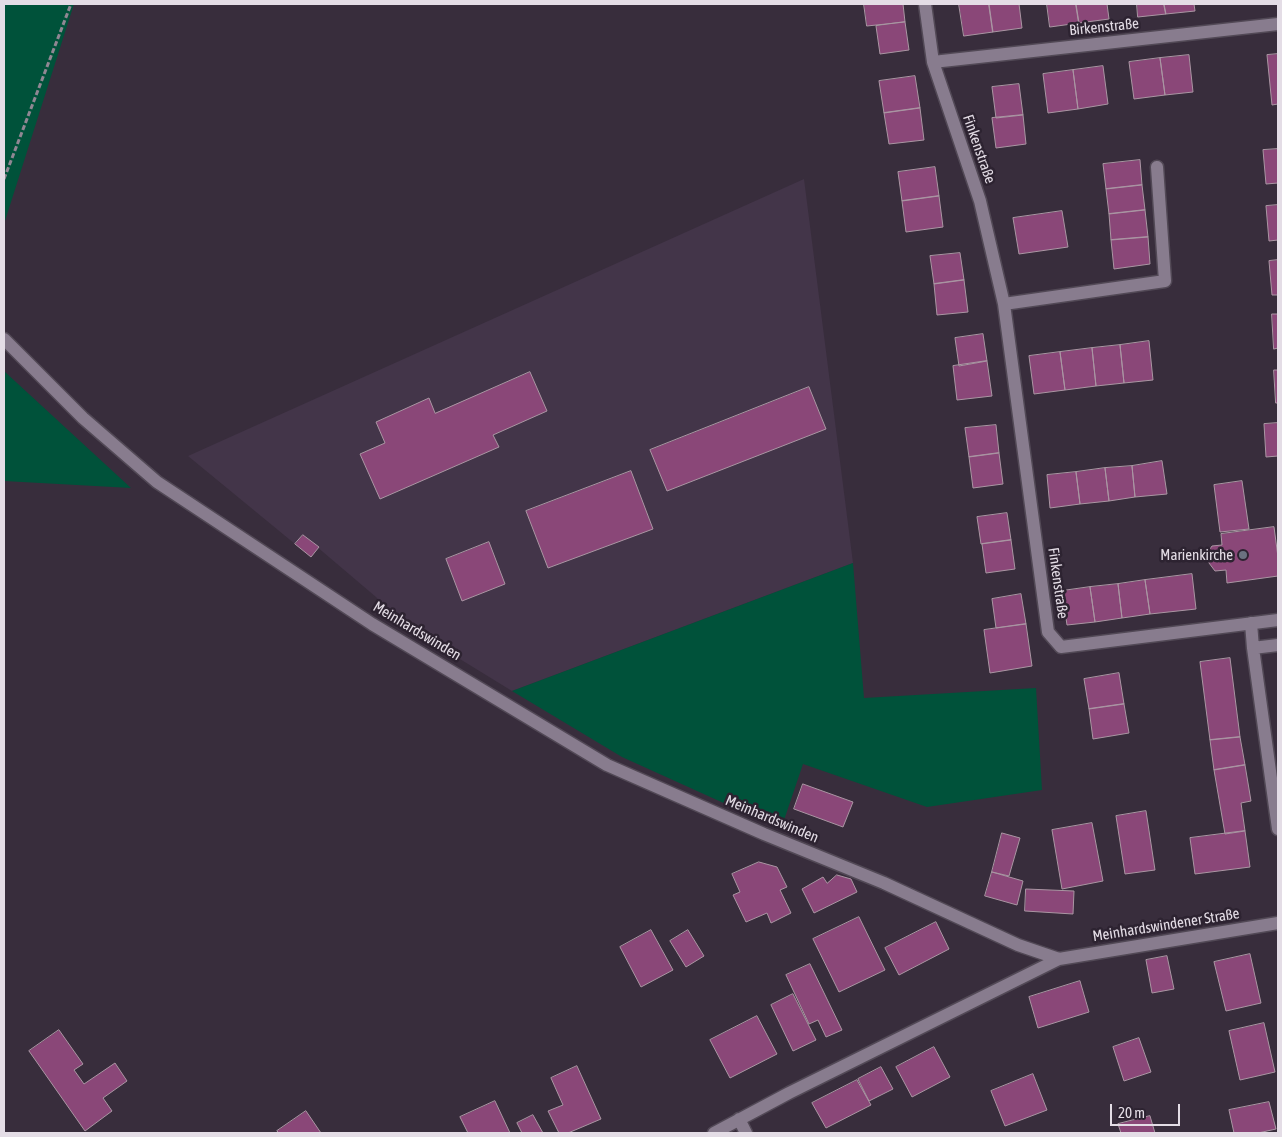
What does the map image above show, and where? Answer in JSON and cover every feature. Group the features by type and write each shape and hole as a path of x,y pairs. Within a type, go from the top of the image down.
{"street":[{"name":"Finkenstraße","path":"925,4 933,62 980,201 1004,304 1048,632 1061,646 1251,623"},
{"name":"Birkenstraße","path":"933,62 1278,24"},
{"path":"1004,304 1165,281 1156,167"},
{"name":"Meinhardswinden","path":"4,339 83,418 157,482 372,624 607,765 764,834 884,883 1018,945 1058,959"},
{"path":"1278,620 1251,623 1278,829"},
{"path":"1253,648 1278,645"},
{"name":"Meinhardswindener Straße","path":"1058,959 1278,923"},
{"path":"714,1133 789,1093 1058,959"},
{"path":"739,1119 746,1133"}],"path":[{"path":"4,179 71,4"}],"shaded area":[{"path":"804,179 853,563 512,691 398,621 376,597 303,535 295,544 188,456"}],"green space":[{"path":"4,4 74,4 4,224"},
{"path":"4,371 131,488 4,481"},
{"path":"853,563 864,698 1036,688 1042,790 927,807 803,764 781,829 622,757 512,691"}],"building":[{"path":"864,4 903,4 905,22 867,26"},
{"path":"959,4 989,4 993,32 964,36"},
{"path":"989,4 1019,4 1022,28 993,32"},
{"path":"1047,4 1076,4 1079,23 1050,27"},
{"path":"1076,4 1107,4 1109,19 1079,23"},
{"path":"1137,4 1164,4 1166,14 1138,17"},
{"path":"1164,4 1194,4 1195,11 1166,14"},
{"path":"905,22 909,50 880,54 876,26"},
{"path":"1278,54 1278,104 1272,105 1267,55"},
{"path":"1189,55 1193,92 1165,95 1160,58"},
{"path":"1160,58 1165,95 1134,99 1129,62"},
{"path":"1103,66 1108,104 1078,109 1073,70"},
{"path":"1073,70 1078,109 1048,113 1043,74"},
{"path":"915,76 920,108 884,113 879,81"},
{"path":"1019,84 1023,115 996,118 992,87"},
{"path":"920,108 924,140 889,144 884,113"},
{"path":"1023,115 1026,144 996,148 992,118"},
{"path":"1278,149 1278,183 1266,184 1263,150"},
{"path":"1140,160 1142,185 1106,189 1103,164"},
{"path":"935,167 939,196 902,201 898,172"},
{"path":"1142,185 1145,210 1109,214 1106,189"},
{"path":"939,196 943,227 906,232 902,201"},
{"path":"1278,205 1278,240 1269,241 1266,206"},
{"path":"1145,210 1148,237 1111,240 1109,214"},
{"path":"1062,211 1068,247 1019,254 1013,218"},
{"path":"1148,237 1150,264 1114,269 1111,240"},
{"path":"960,253 964,280 934,284 930,256"},
{"path":"1278,260 1278,295 1272,295 1269,261"},
{"path":"964,280 968,312 937,315 934,284"},
{"path":"1272,314 1278,314 1278,348 1274,349"},
{"path":"983,334 987,361 959,366 955,338"},
{"path":"1149,341 1153,380 1124,383 1120,345"},
{"path":"1120,345 1124,383 1096,386 1092,348"},
{"path":"1092,348 1096,386 1065,390 1060,352"},
{"path":"1060,352 1065,390 1034,394 1029,356"},
{"path":"987,361 992,396 957,400 953,366"},
{"path":"1274,370 1278,370 1278,403 1276,403"},
{"path":"530,372 547,411 493,435 499,447 380,499 360,454 385,443 376,422 429,398 435,413"},
{"path":"809,387 826,429 667,491 650,450"},
{"path":"1278,423 1278,456 1266,457 1264,424"},
{"path":"996,425 999,453 969,457 965,428"},
{"path":"999,453 1003,484 973,488 969,457"},
{"path":"1162,461 1167,494 1135,497 1132,466"},
{"path":"1132,466 1135,497 1109,501 1105,468"},
{"path":"1105,468 1109,501 1080,504 1076,472"},
{"path":"631,471 653,529 548,568 526,511"},
{"path":"1076,472 1080,504 1050,508 1047,475"},
{"path":"1242,481 1249,529 1220,532 1214,485"},
{"path":"1007,513 1011,540 981,544 977,517"},
{"name":"Marienkirche","path":"1274,527 1278,557 1278,576 1227,583 1226,570 1215,571 1209,563 1208,552 1212,546 1222,545 1221,534"},
{"path":"303,535 319,547 311,557 295,544"},
{"path":"1011,540 1015,569 986,573 982,544"},
{"path":"489,542 505,584 462,601 446,559"},
{"path":"1192,574 1196,609 1150,614 1145,580"},
{"path":"1145,580 1150,614 1122,618 1118,584"},
{"path":"1118,584 1122,618 1095,622 1090,587"},
{"path":"1090,587 1095,622 1067,625 1062,591"},
{"path":"1021,594 1026,624 996,628 992,599"},
{"path":"1026,624 1032,666 990,673 984,630"},
{"path":"1230,658 1240,737 1210,740 1200,662"},
{"path":"1119,673 1124,704 1089,709 1084,679"},
{"path":"1124,704 1129,733 1093,739 1089,709"},
{"path":"1240,737 1245,765 1214,770 1210,740"},
{"path":"1245,765 1251,801 1241,803 1245,831 1225,834 1214,770"},
{"path":"803,784 853,802 843,827 794,809"},
{"path":"1146,811 1155,870 1125,874 1116,816"},
{"path":"1092,823 1103,881 1062,889 1052,830"},
{"path":"1245,831 1250,867 1195,874 1190,838"},
{"path":"1002,833 1020,838 1009,876 992,872"},
{"path":"759,862 777,867 787,887 780,890 791,913 771,923 767,913 746,922 733,895 740,892 732,874"},
{"path":"992,872 1023,881 1017,905 985,896"},
{"path":"837,875 851,879 857,892 814,913 802,889 823,877 827,883"},
{"path":"1026,889 1074,891 1073,914 1025,911"},
{"path":"859,917 885,970 839,992 813,939"},
{"path":"936,922 949,949 899,975 885,948"},
{"path":"651,930 673,970 641,987 620,947"},
{"path":"688,930 704,956 686,967 670,941"},
{"path":"1250,954 1261,1003 1226,1011 1214,962"},
{"path":"1167,956 1174,989 1152,993 1146,960"},
{"path":"810,964 842,1030 826,1037 818,1020 809,1024 786,975"},
{"path":"1080,981 1089,1012 1038,1028 1029,997"},
{"path":"793,994 816,1040 793,1051 771,1005"},
{"path":"757,1016 777,1054 730,1078 710,1040"},
{"path":"1264,1023 1275,1072 1240,1080 1229,1031"},
{"path":"59,1030 83,1064 74,1070 84,1084 115,1063 127,1081 103,1098 112,1111 85,1131 29,1051"},
{"path":"1139,1038 1151,1072 1124,1081 1113,1047"},
{"path":"934,1047 950,1077 912,1097 896,1067"},
{"path":"577,1066 601,1119 568,1133 559,1133 548,1111 563,1105 551,1078"},
{"path":"881,1067 893,1089 869,1101 858,1079"},
{"path":"1033,1074 1047,1110 1005,1126 991,1091"},
{"path":"857,1080 871,1105 826,1128 812,1103"},
{"path":"495,1101 510,1133 468,1133 460,1117"},
{"path":"1269,1102 1276,1129 1258,1133 1234,1133 1229,1110"},
{"path":"306,1111 321,1133 279,1133 277,1131"},
{"path":"533,1115 543,1133 522,1133 517,1123"},
{"path":"1150,1116 1155,1133 1121,1133 1118,1124"}],"place":[{"name":"Marienkirche","path":"1243,555"}]}
